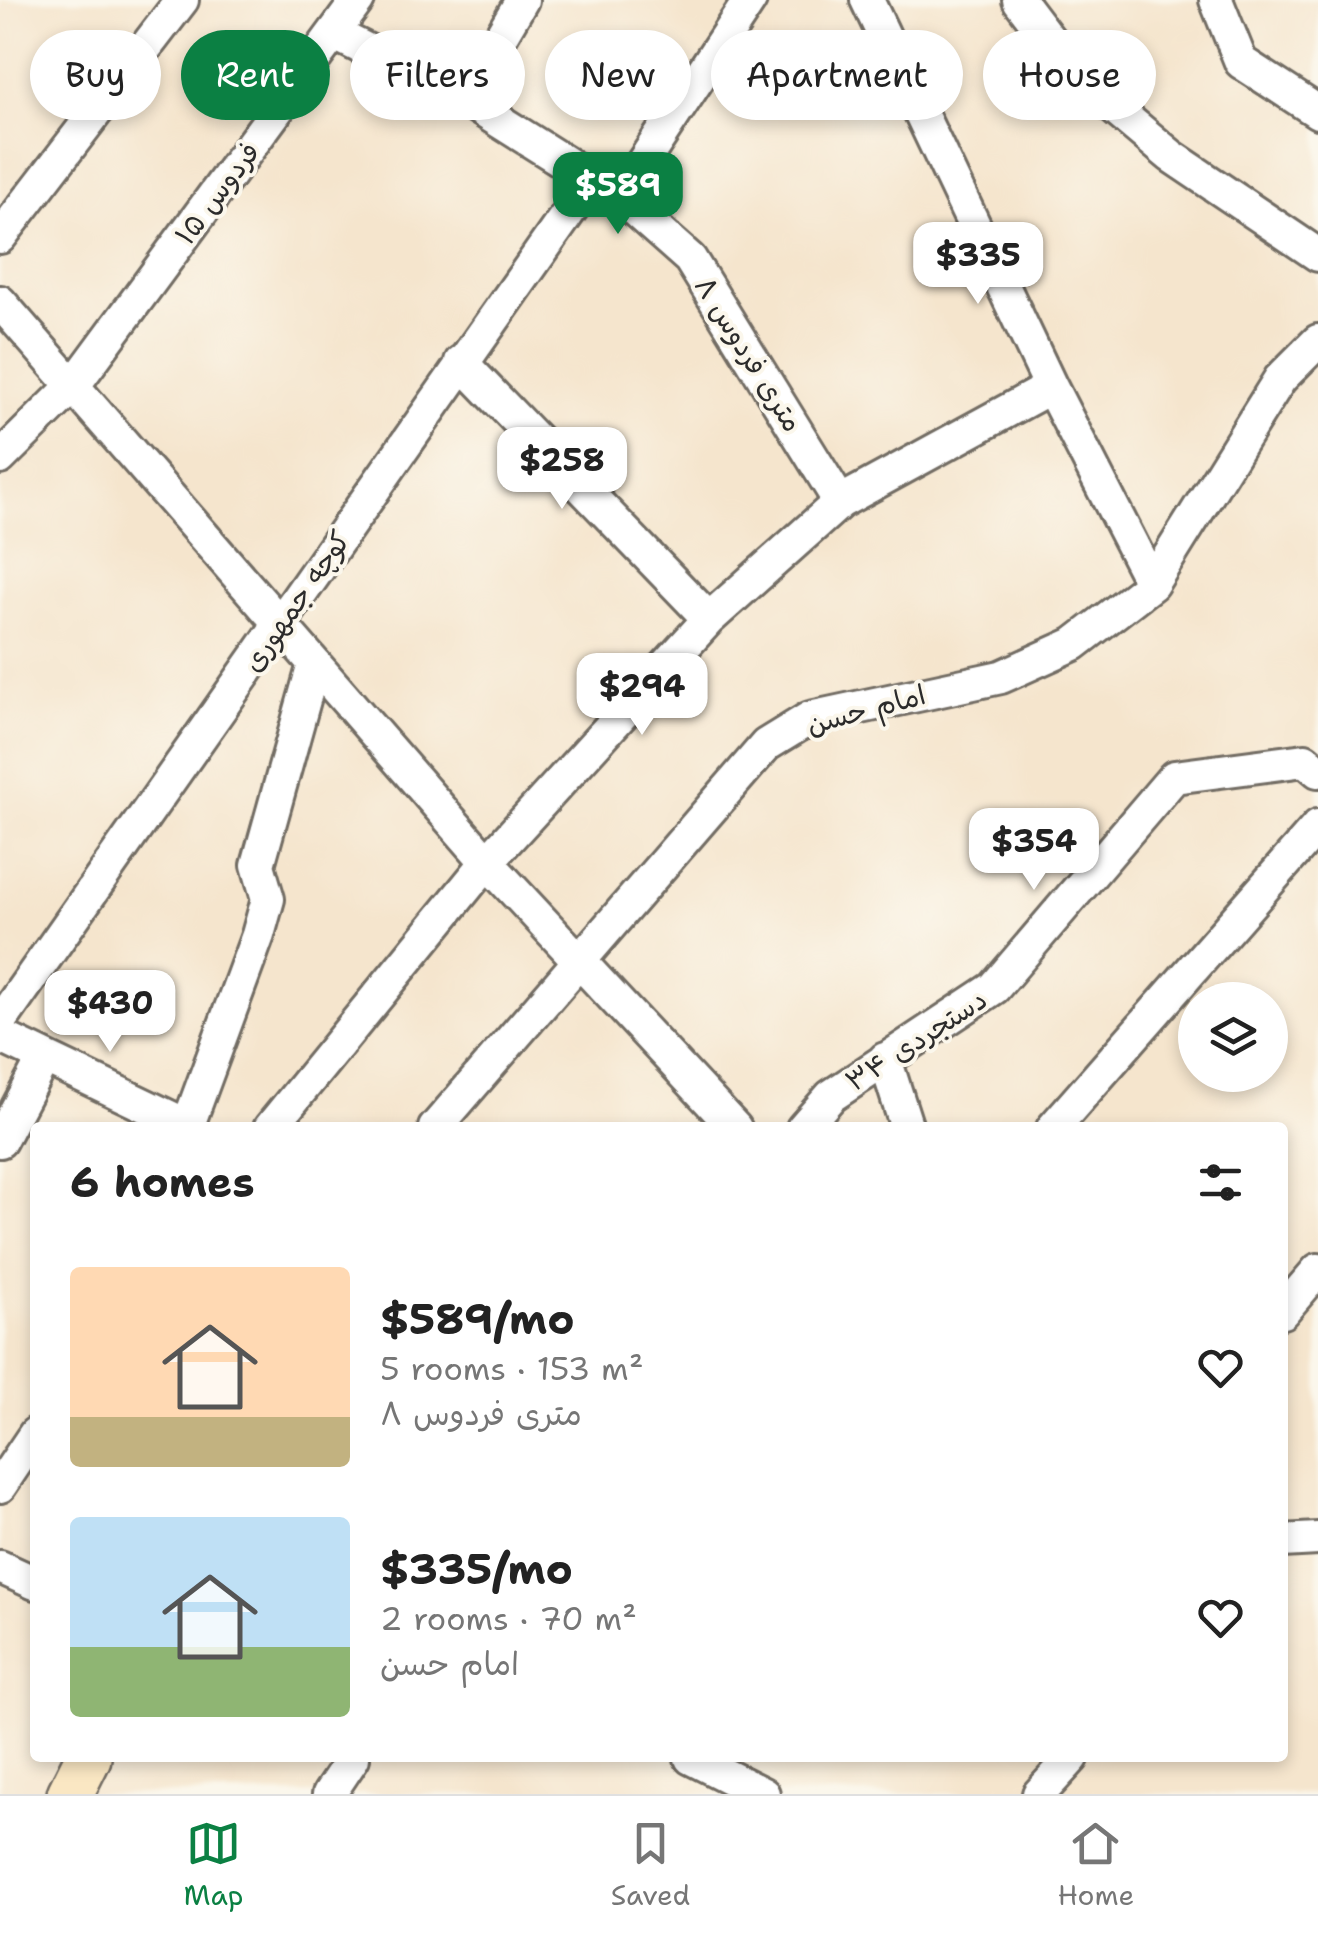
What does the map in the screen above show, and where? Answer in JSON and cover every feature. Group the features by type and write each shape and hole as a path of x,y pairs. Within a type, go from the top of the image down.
{"street":[{"path":"0,237 182,0"},
{"name":"فردوس ۱۵","path":"0,458 74,385 358,0"},
{"path":"504,30 522,0"},
{"path":"620,197 750,0"},
{"path":"867,0 1051,388 1152,584"},
{"path":"1019,0 1078,78 1172,156 1318,256"},
{"path":"1216,0 1241,62 1318,112"},
{"name":"۸ متری فردوس","path":"336,34 350,41"},
{"name":"۸ متری فردوس","path":"498,120 620,197 690,259 840,502"},
{"name":"کوچه جمهوری","path":"0,1022 592,179"},
{"path":"0,302 487,862 729,1122"},
{"name":"امام حسن","path":"440,1122 766,745 810,718 1001,677 1074,644 1152,584 1280,379 1318,341"},
{"path":"461,362 708,619"},
{"path":"275,1122 487,862 708,619 840,502 1051,388"},
{"path":"191,1122 268,899 258,865 314,664"},
{"name":"دستجردی ۳۴","path":"808,1122 831,1096 994,988 1174,778 1312,765"},
{"path":"1058,1122 1318,826"},
{"path":"0,1036 181,1122"},
{"path":"0,1140 44,1058"},
{"path":"885,1060 905,1122"},
{"path":"1288,1305 1318,1270"},
{"path":"0,1486 30,1441"},
{"path":"1288,1541 1318,1539"},
{"path":"0,1566 30,1581"},
{"path":"70,1794 86,1762"},
{"path":"330,1794 350,1762"},
{"path":"700,1762 762,1794"},
{"path":"1039,1794 1068,1762"}]}
